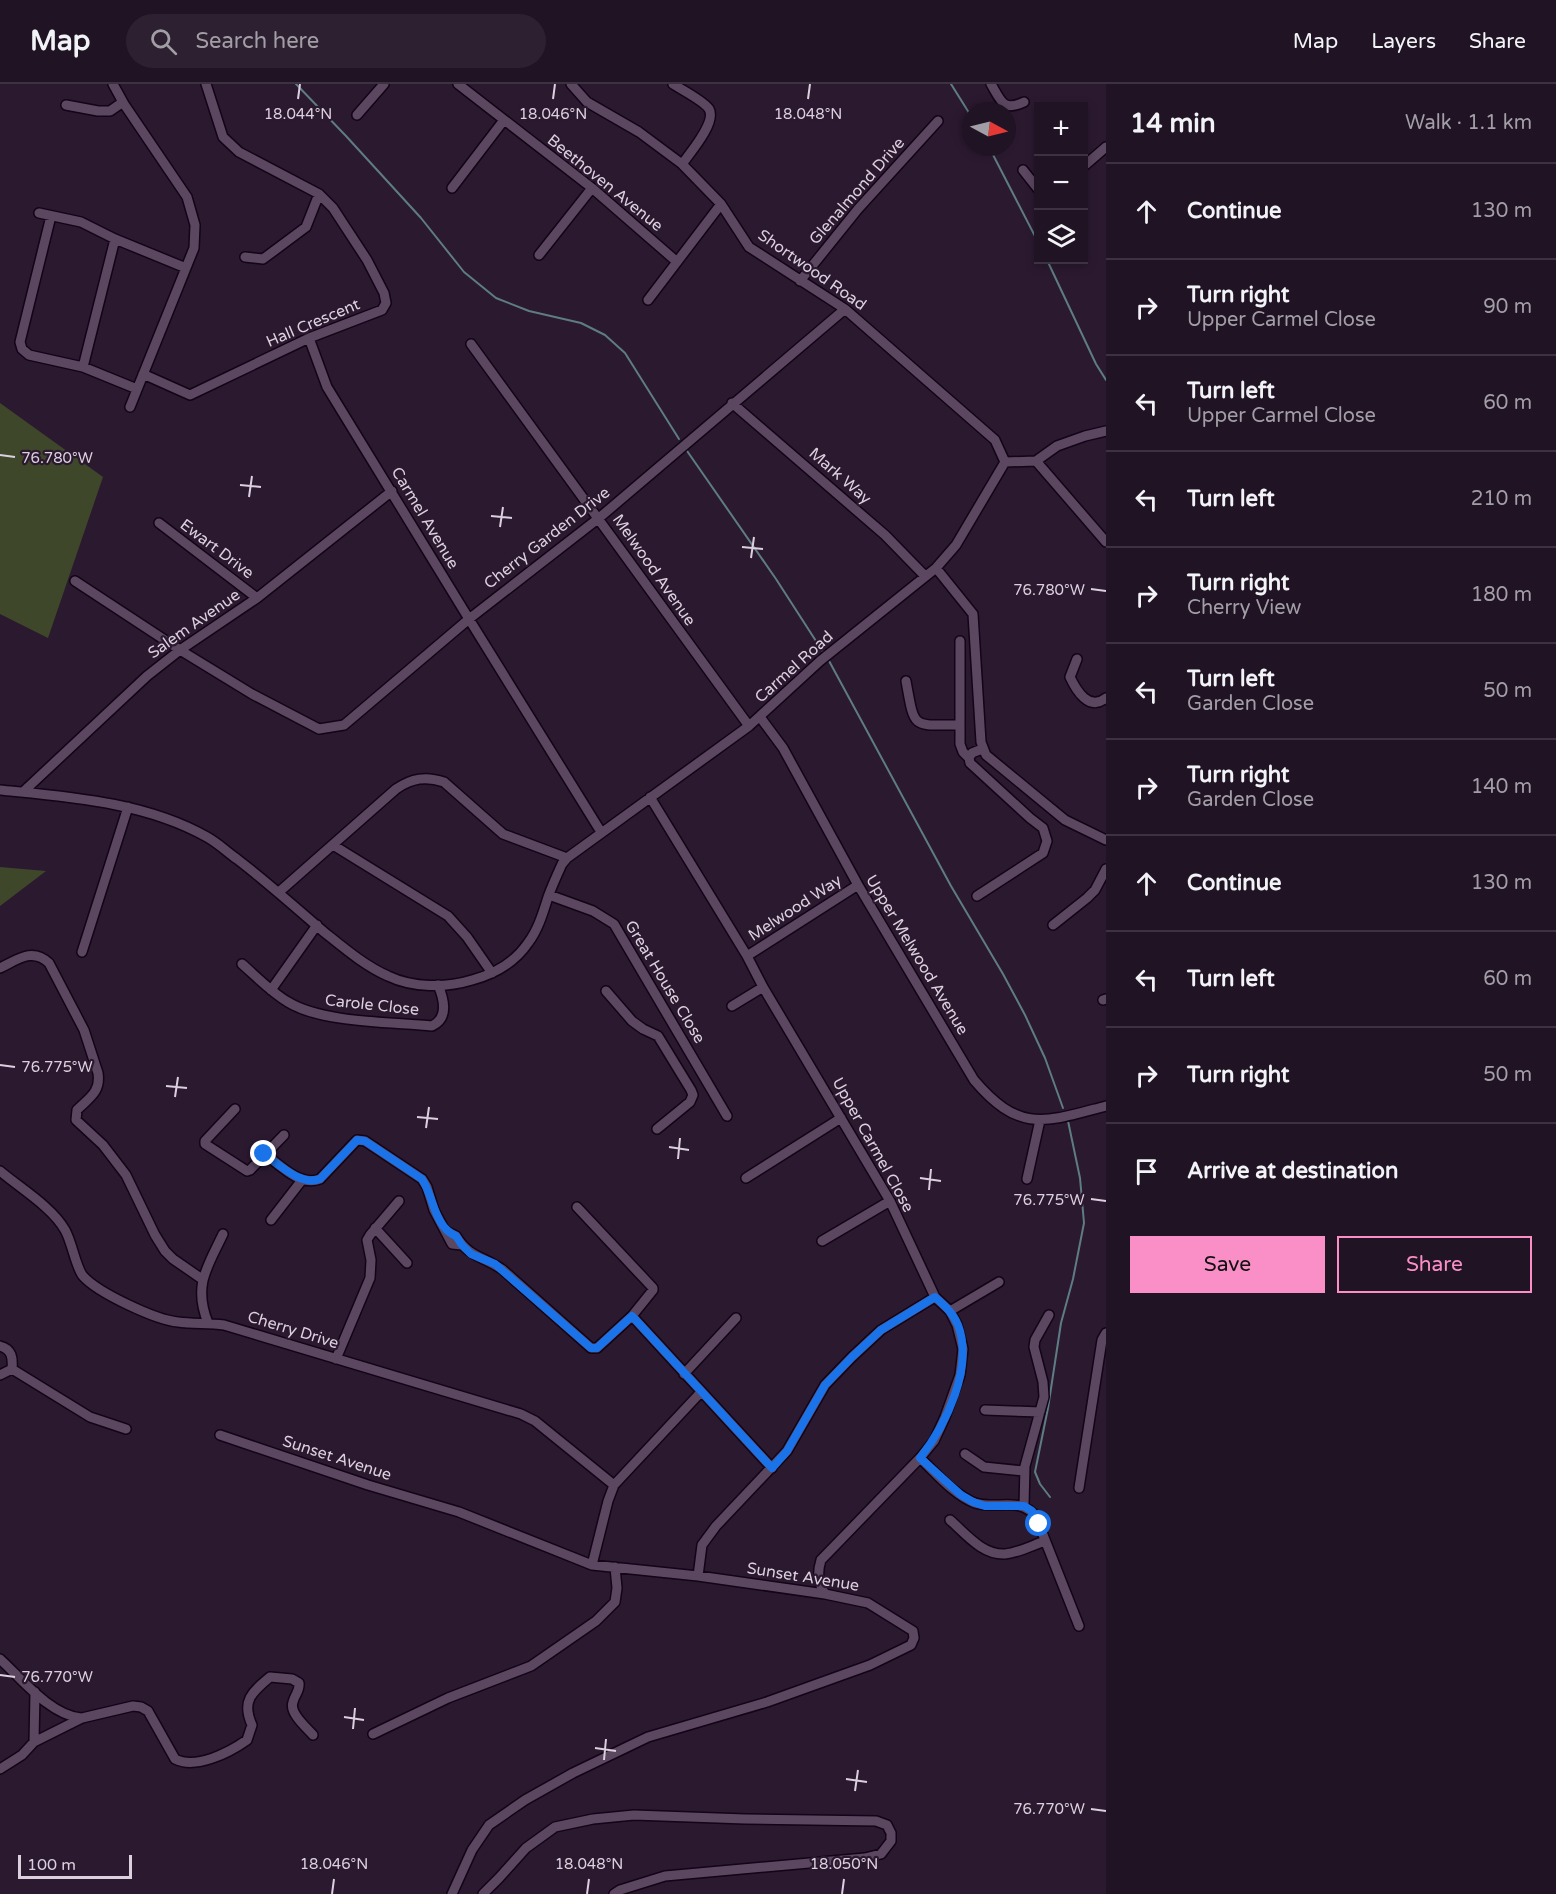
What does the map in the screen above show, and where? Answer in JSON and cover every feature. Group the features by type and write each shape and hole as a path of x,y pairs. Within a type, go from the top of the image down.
{"street":[{"path":"112,84 187,197 195,225 194,248 130,407"},
{"name":"Hall Crescent","path":"142,374 190,395 309,338 382,310 386,303 384,292 333,208 319,194 239,152 223,137 206,84"},
{"path":"357,116 384,84"},
{"name":"Beethoven Avenue","path":"458,84 592,188 676,261"},
{"name":"Shortwood Road","path":"571,84 587,102 639,132 682,164 721,204 749,247 845,309 995,440 1005,462"},
{"path":"673,84 707,106 711,114 699,142 682,164"},
{"path":"991,84 1006,105 1016,106 1024,102"},
{"path":"66,105 110,111 123,102"},
{"path":"452,188 504,120"},
{"name":"Glenalmond Drive","path":"800,281 858,209 938,121"},
{"path":"1088,162 1106,147"},
{"path":"1023,170 1034,184"},
{"path":"539,255 592,188"},
{"path":"245,257 263,259 306,227 319,194"},
{"path":"648,300 721,204"},
{"path":"39,213 81,222 115,239 186,268"},
{"path":"51,216 20,342 22,349 29,355 83,367 137,388"},
{"path":"83,367 115,239"},
{"name":"Cherry Garden Drive","path":"75,581 252,694 319,729 344,725 469,619 599,518 845,309"},
{"name":"Carmel Avenue","path":"309,338 327,387 601,832"},
{"name":"Melwood Avenue","path":"471,344 749,726"},
{"name":"Mark Way","path":"732,403 885,536 925,576"},
{"path":"1005,462 1036,461 1057,446 1106,431"},
{"path":"1036,461 1106,542"},
{"name":"Carmel Road","path":"567,858 749,726 820,661 936,568 956,545 1005,462"},
{"name":"Salem Avenue","path":"23,792 147,676 180,650 257,598 392,491"},
{"name":"Ewart Drive","path":"159,523 257,598"},
{"path":"936,568 973,614 982,749 991,760 1065,820 1106,840"},
{"path":"960,641 961,748 970,763 1044,828 1047,841 1043,854 977,896"},
{"path":"1077,659 1070,677 1077,692 1083,698 1091,701 1098,702 1106,698"},
{"path":"906,681 912,715 917,722 926,725 960,725"},
{"name":"Upper Melwood Avenue","path":"760,717 783,748 858,885 974,1080 986,1095 1002,1108 1020,1116 1040,1120 1054,1119 1106,1106"},
{"path":"969,758 972,753 982,749"},
{"path":"0,790 65,796 128,807 177,823 208,838 279,892 341,946 377,971 406,982 453,986 492,973 506,965 528,944 536,931 562,864 567,858 503,834 444,782 433,779 408,781 279,892"},
{"name":"Upper Carmel Close","path":"650,797 747,956 763,987 890,1201 935,1297 950,1311 957,1325 963,1348 960,1375 934,1441 821,1560 818,1574 819,1585 825,1593"},
{"path":"82,952 128,807"},
{"path":"333,845 448,916 467,937 492,973"},
{"path":"1053,925 1095,890 1106,869"},
{"name":"Melwood Way","path":"747,956 858,885"},
{"name":"Great House Close","path":"549,896 593,911 614,924 727,1116"},
{"path":"271,990 317,925"},
{"path":"0,968 32,954 49,963 84,1030 98,1073 96,1091 77,1110 76,1120 103,1145 126,1175 165,1251 202,1279"},
{"name":"Carole Close","path":"242,964 289,1003 330,1017 432,1026 439,1023 443,1017 443,998 438,985"},
{"path":"732,1006 763,987"},
{"path":"606,991 632,1021 658,1036 691,1090 692,1100 657,1129"},
{"path":"678,1067 693,1058"},
{"path":"235,1109 205,1141 205,1144 247,1171 284,1135"},
{"path":"746,1178 841,1118"},
{"path":"1027,1179 1040,1120"},
{"path":"264,1154 308,1182 320,1179 355,1142 361,1139 422,1179 434,1210 448,1232 456,1236 471,1254 495,1264 591,1348 597,1348 632,1316 653,1290 577,1207"},
{"name":"Cherry Drive","path":"0,1171 55,1216 65,1229 81,1275 94,1285 150,1315 175,1322 224,1324 521,1414 535,1421 614,1485"},
{"path":"271,1220 303,1180"},
{"path":"336,1359 370,1278 371,1260 367,1240 399,1201"},
{"path":"822,1241 890,1201"},
{"path":"375,1228 407,1263"},
{"path":"208,1323 201,1303 202,1279 223,1234"},
{"path":"950,1311 999,1282"},
{"path":"698,1576 702,1545 716,1526 787,1451 825,1385 881,1330 935,1297"},
{"path":"1024,1506 1024,1471 1044,1389 1034,1347 1035,1340 1049,1315"},
{"path":"632,1316 772,1468"},
{"path":"684,1374 736,1317"},
{"path":"1079,1488 1102,1340 1106,1333"},
{"path":"0,1347 10,1353 13,1360 12,1369"},
{"path":"0,1375 12,1369"},
{"path":"12,1369 90,1417 126,1429"},
{"path":"592,1565 614,1485 701,1392"},
{"path":"985,1410 1040,1412"},
{"name":"Sunset Avenue","path":"220,1435 369,1485 459,1512 592,1565 825,1593 868,1603 913,1631 914,1638 911,1645 870,1665 777,1698 648,1737 573,1773 525,1800 489,1825 472,1850 452,1894"},
{"path":"965,1454 984,1467 1024,1471"},
{"path":"920,1458 961,1495 973,1502 985,1506 1024,1506 1032,1511 1079,1626"},
{"path":"950,1520 980,1546 992,1552 1006,1554 1045,1541"},
{"path":"373,1734 448,1698 531,1666 596,1621 615,1602 617,1588 615,1567"},
{"path":"0,1659 50,1706 59,1712 82,1718"},
{"path":"0,1769 22,1755 34,1742 82,1718 133,1706 141,1707 152,1718 176,1759 187,1763 217,1757 247,1740 252,1725 248,1716 248,1704 252,1692 270,1677 292,1679 299,1683 299,1690 292,1706 294,1712 313,1735"},
{"path":"34,1742 35,1692"},
{"path":"483,1894 526,1848 555,1827 593,1819 634,1815 876,1821 887,1825 891,1833 891,1841 882,1854 865,1858 666,1876 620,1890 614,1894"}],"green space":[{"path":"0,403 103,477 48,638 0,614"},
{"path":"0,867 46,871 0,906"}],"waterway":[{"path":"296,84 421,218 464,272 496,298 529,311 581,323 605,335 625,353 679,439"},
{"path":"951,84 962,102"},
{"path":"994,156 1034,234"},
{"path":"1049,264 1096,364 1106,380"},
{"path":"685,448 776,579 825,655"},
{"path":"828,659 951,886 1025,1015 1045,1058 1063,1108"},
{"path":"1050,1497 1040,1484 1035,1472 1048,1408 1061,1323 1073,1279 1084,1223 1080,1178 1068,1121"}],"route":[{"path":"264,1154 308,1182 320,1179 357,1140 365,1141 422,1179 441,1222 471,1254 495,1264 591,1348 597,1348 632,1316 772,1468 787,1451 825,1385 881,1330 935,1297 950,1311 957,1325 962,1340 963,1360 955,1393 945,1417 934,1441 920,1458 961,1495 973,1502 985,1506 1024,1506 1032,1511 1039,1524"}]}
